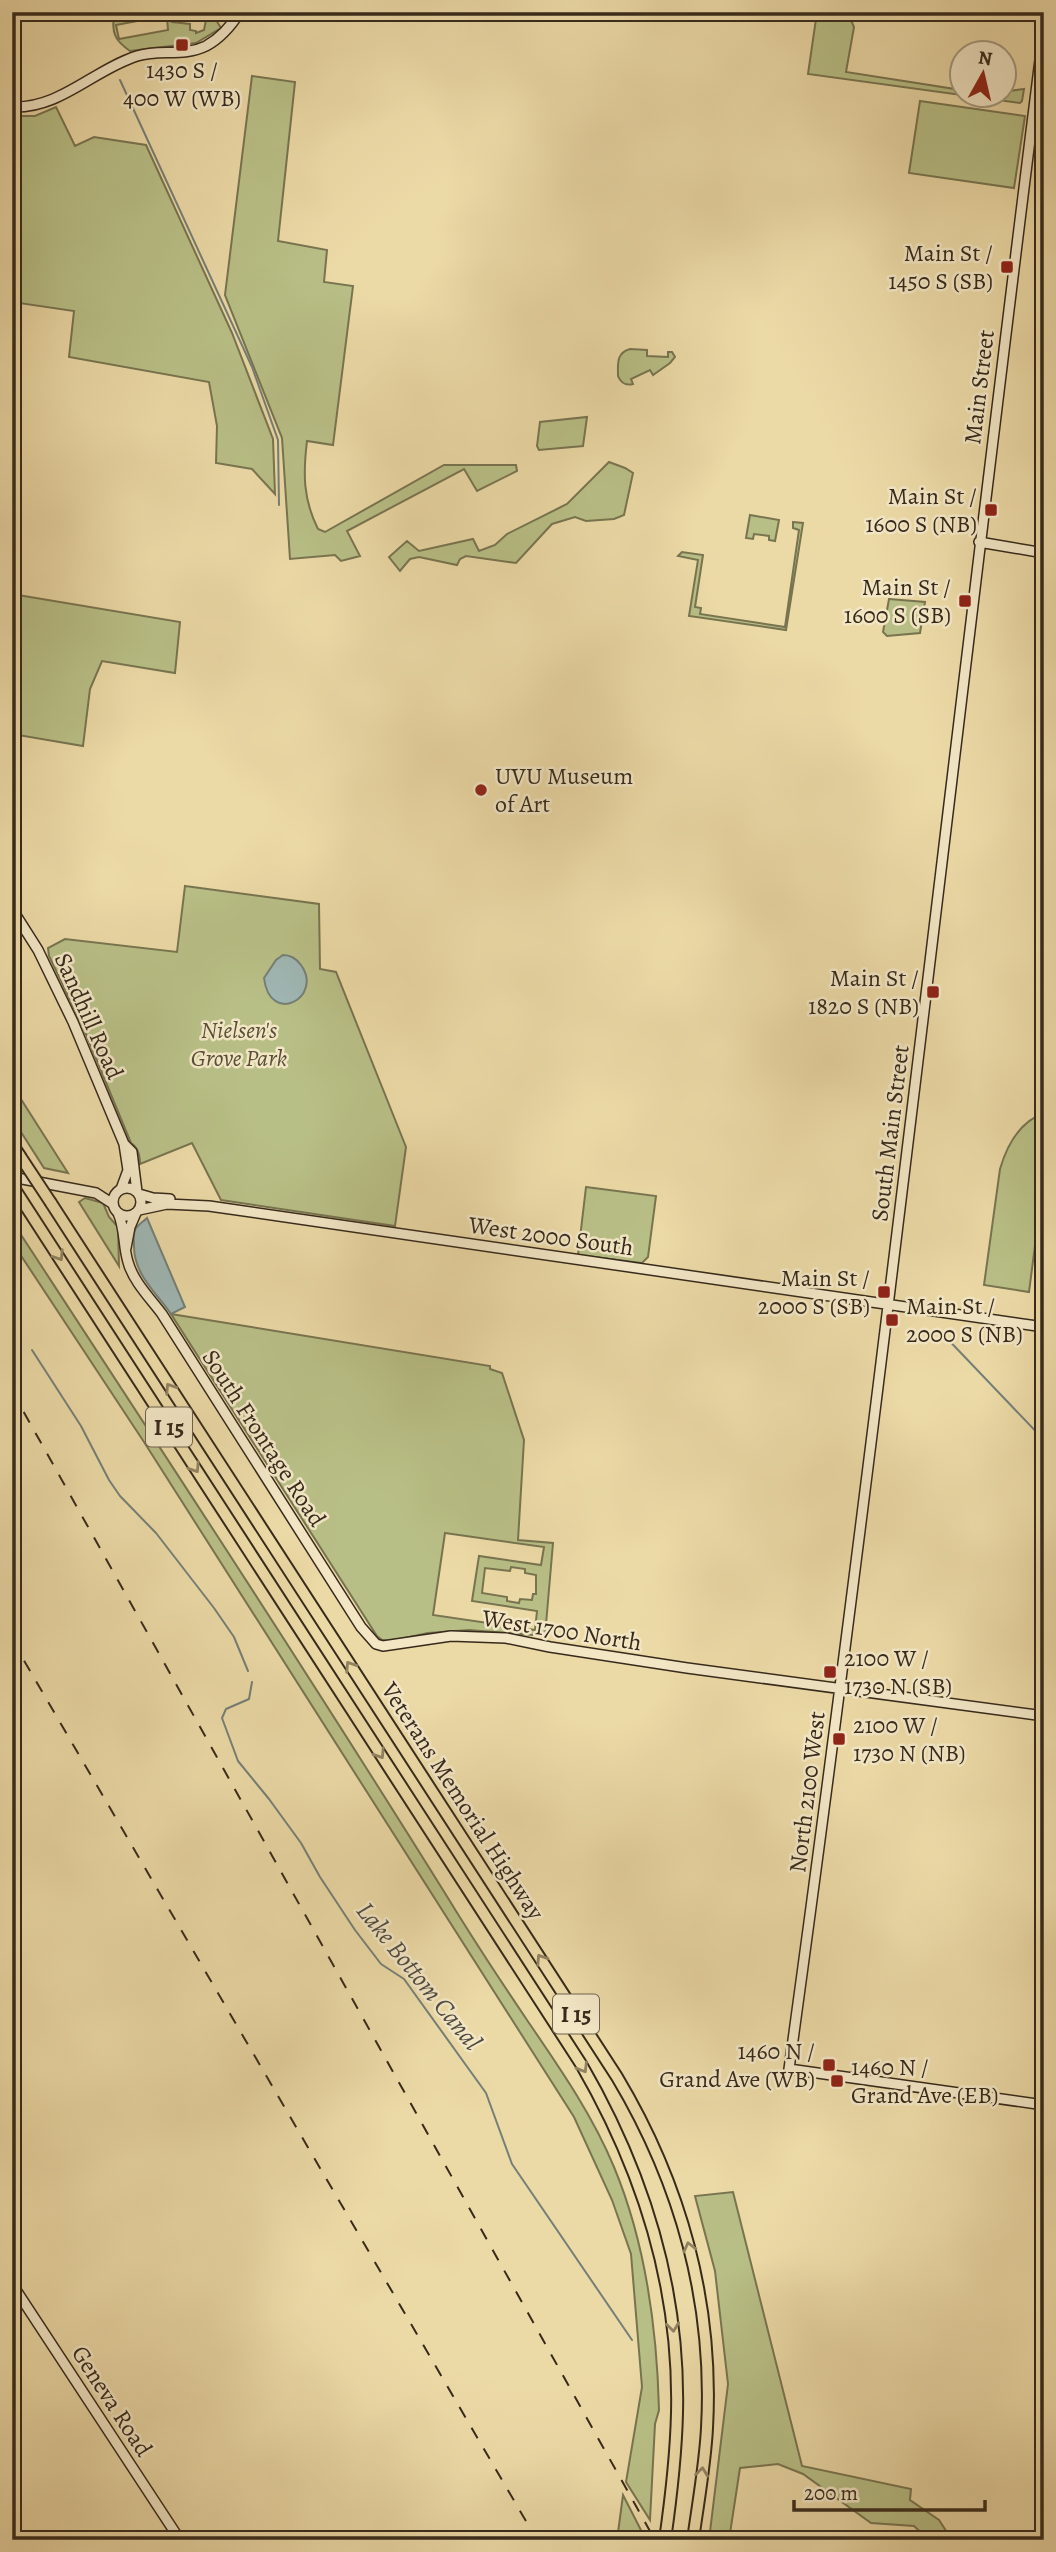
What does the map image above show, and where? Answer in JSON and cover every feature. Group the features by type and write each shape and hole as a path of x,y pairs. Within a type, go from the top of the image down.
{"highway":[{"name":"Veterans Memorial Highway","path":"12,1144 617,2077 648,2133 665,2169 684,2225 704,2323 708,2389 707,2429 693,2540"},
{"name":"Veterans Memorial Highway","path":"12,1185 582,2064 611,2118 647,2207 661,2257 670,2306 677,2411 675,2459 665,2540"}],"street":[{"path":"12,107 45,103 136,57 199,50 221,37 232,26 240,12"},
{"name":"Main Street","path":"979,542 1044,28"},
{"path":"979,542 1044,552"},
{"name":"South Main Street","path":"862,1521 979,542"},
{"name":"Sandhill Road","path":"12,909 38,950 67,1010 124,1143 128,1170 119,1190"},
{"name":"Sandhill Road","path":"124,1143 132,1152 138,1193"},
{"path":"12,1177 99,1194 127,1216 137,1212"},
{"path":"56,1184 82,1184 119,1190 130,1188 138,1193 141,1202 130,1227 126,1250"},
{"path":"115,1209 113,1197 119,1190"},
{"name":"West 2000 South","path":"138,1193 159,1199 200,1201 209,1206"},
{"name":"West 2000 South","path":"137,1212 167,1204 209,1206 1044,1327"},
{"name":"South Frontage Road","path":"115,1209 122,1221 128,1263 135,1279 162,1314 361,1627 376,1644"},
{"name":"North 2100 West","path":"862,1521 789,2069 1044,2105"},
{"name":"West 1700 North","path":"376,1644 398,1645 451,1636 492,1636 743,1676 1044,1716"},
{"name":"Geneva Road","path":"12,2284 180,2540"}],"green space":[{"path":"817,12 852,12 854,27 846,72 948,88 948,93 808,74"},
{"path":"141,13 164,16 116,25 119,39 168,30 167,18 172,22 190,24 190,30 196,33 204,30 207,15 211,19 214,17 221,28 196,43 130,51 116,37 113,29 114,18 125,19 126,14 140,16"},
{"path":"252,76 295,82 278,241 327,250 324,282 353,286 333,445 307,441 305,486 309,507 318,529 325,532 444,465 516,465 517,471 477,491 464,469 347,531 360,556 341,561 335,555 290,559 282,438 225,295"},
{"path":"1024,89 1022,101 1020,103 1018,90"},
{"path":"920,101 948,105 948,108 969,108 1025,116 1014,188 909,173"},
{"path":"56,107 75,146 94,137 146,145 232,333 273,439 275,494 252,469 216,463 217,426 209,382 69,357 74,311 12,302 12,116 35,116"},
{"path":"630,349 647,350 647,356 668,357 668,352 672,352 675,357 653,375 650,370 631,379 633,384 626,384 618,376 618,363 622,353"},
{"path":"587,417 583,446 539,450 537,446 540,422"},
{"path":"609,462 633,473 624,515 614,519 586,521 575,517 552,524 516,563 466,556 460,559 457,565 419,557 410,559 400,571 389,557 407,541 419,551 473,539 479,551 495,545 507,534 567,504"},
{"path":"750,515 779,520 775,541 769,540 769,536 754,534 753,539 746,538"},
{"path":"793,522 803,523 786,630 689,616 698,560 678,556 682,552 703,555 695,607 701,608 700,614 785,627 799,530 793,528"},
{"path":"12,594 180,622 175,673 102,661 90,689 83,746 12,734"},
{"path":"889,599 925,602 920,633 887,636 883,632"},
{"name":"Nielsen's Grove Park","path":"185,886 319,904 320,969 336,972 406,1147 395,1226 221,1200 192,1143 140,1164 138,1152 131,1143 83,1027 49,956 48,948 65,939 177,952"},
{"path":"12,1085 68,1173 44,1168 12,1118"},
{"path":"1044,1113 1044,1176 1029,1292 984,1285 1003,1160 1010,1143 1021,1128"},
{"path":"586,1187 656,1196 648,1257 642,1263 578,1255"},
{"path":"85,1198 103,1203 109,1217 118,1227 119,1266 79,1202"},
{"path":"12,1221 563,2073 605,2147 625,2196 642,2256 656,2348 659,2410 655,2424 650,2520 626,2482 642,2387 631,2254 612,2200 574,2117 144,1442 12,1242"},
{"path":"171,1314 490,1366 490,1369 502,1373 524,1440 518,1540 553,1543 545,1636 469,1630 428,1633 391,1641 377,1636","holes":["445,1533 544,1547 541,1565 479,1556 472,1601 537,1611 535,1630 433,1615","511,1567 525,1569 525,1573 536,1575 536,1594 533,1594 532,1600 520,1599 519,1603 507,1601 507,1597 482,1593 485,1568 510,1571"]},
{"path":"733,2192 802,2466 911,2489 910,2500 939,2520 952,2540 929,2540 914,2526 871,2523 803,2474 778,2464 740,2468 729,2540 709,2540 728,2384 715,2271 695,2196"},
{"path":"623,2495 645,2538 645,2540 617,2540"}],"water":[{"path":"283,955 297,960 306,977 306,987 301,996 284,1004 268,993 264,978 276,960"},
{"path":"147,1218 185,1307 171,1314 147,1283 135,1256 134,1232"}],"waterway":[{"path":"120,80 252,367 278,440 279,505"},
{"path":"939,1330 1044,1440"},
{"name":"Lake Bottom Canal","path":"32,1350 81,1426 109,1480 120,1496 156,1533 214,1608 234,1637 248,1671"},
{"name":"Lake Bottom Canal","path":"252,1682 249,1699 226,1709 222,1718 238,1761 301,1843 355,1930 381,1964 404,1979 486,2093 512,2164 632,2340"}],"railway":[{"path":"12,1391 655,2540"},
{"path":"12,1640 537,2540"}],"place":[{"name":"1430 S / 400 W (WB)","path":"182,45"},
{"name":"Main St / 1450 S (SB)","path":"1007,267"},
{"name":"Main St / 1600 S (NB)","path":"991,510"},
{"name":"Main St / 1600 S (SB)","path":"965,601"},
{"name":"UVU Museum of Art","path":"481,790"},
{"name":"Main St / 1820 S (NB)","path":"933,992"},
{"name":"Main St / 2000 S (SB)","path":"884,1292"},
{"name":"Main St / 2000 S (NB)","path":"892,1320"},
{"name":"2100 W / 1730 N (SB)","path":"830,1672"},
{"name":"2100 W / 1730 N (NB)","path":"839,1739"},
{"name":"1460 N / Grand Ave (WB)","path":"829,2065"},
{"name":"1460 N / Grand Ave (EB)","path":"837,2081"}]}
